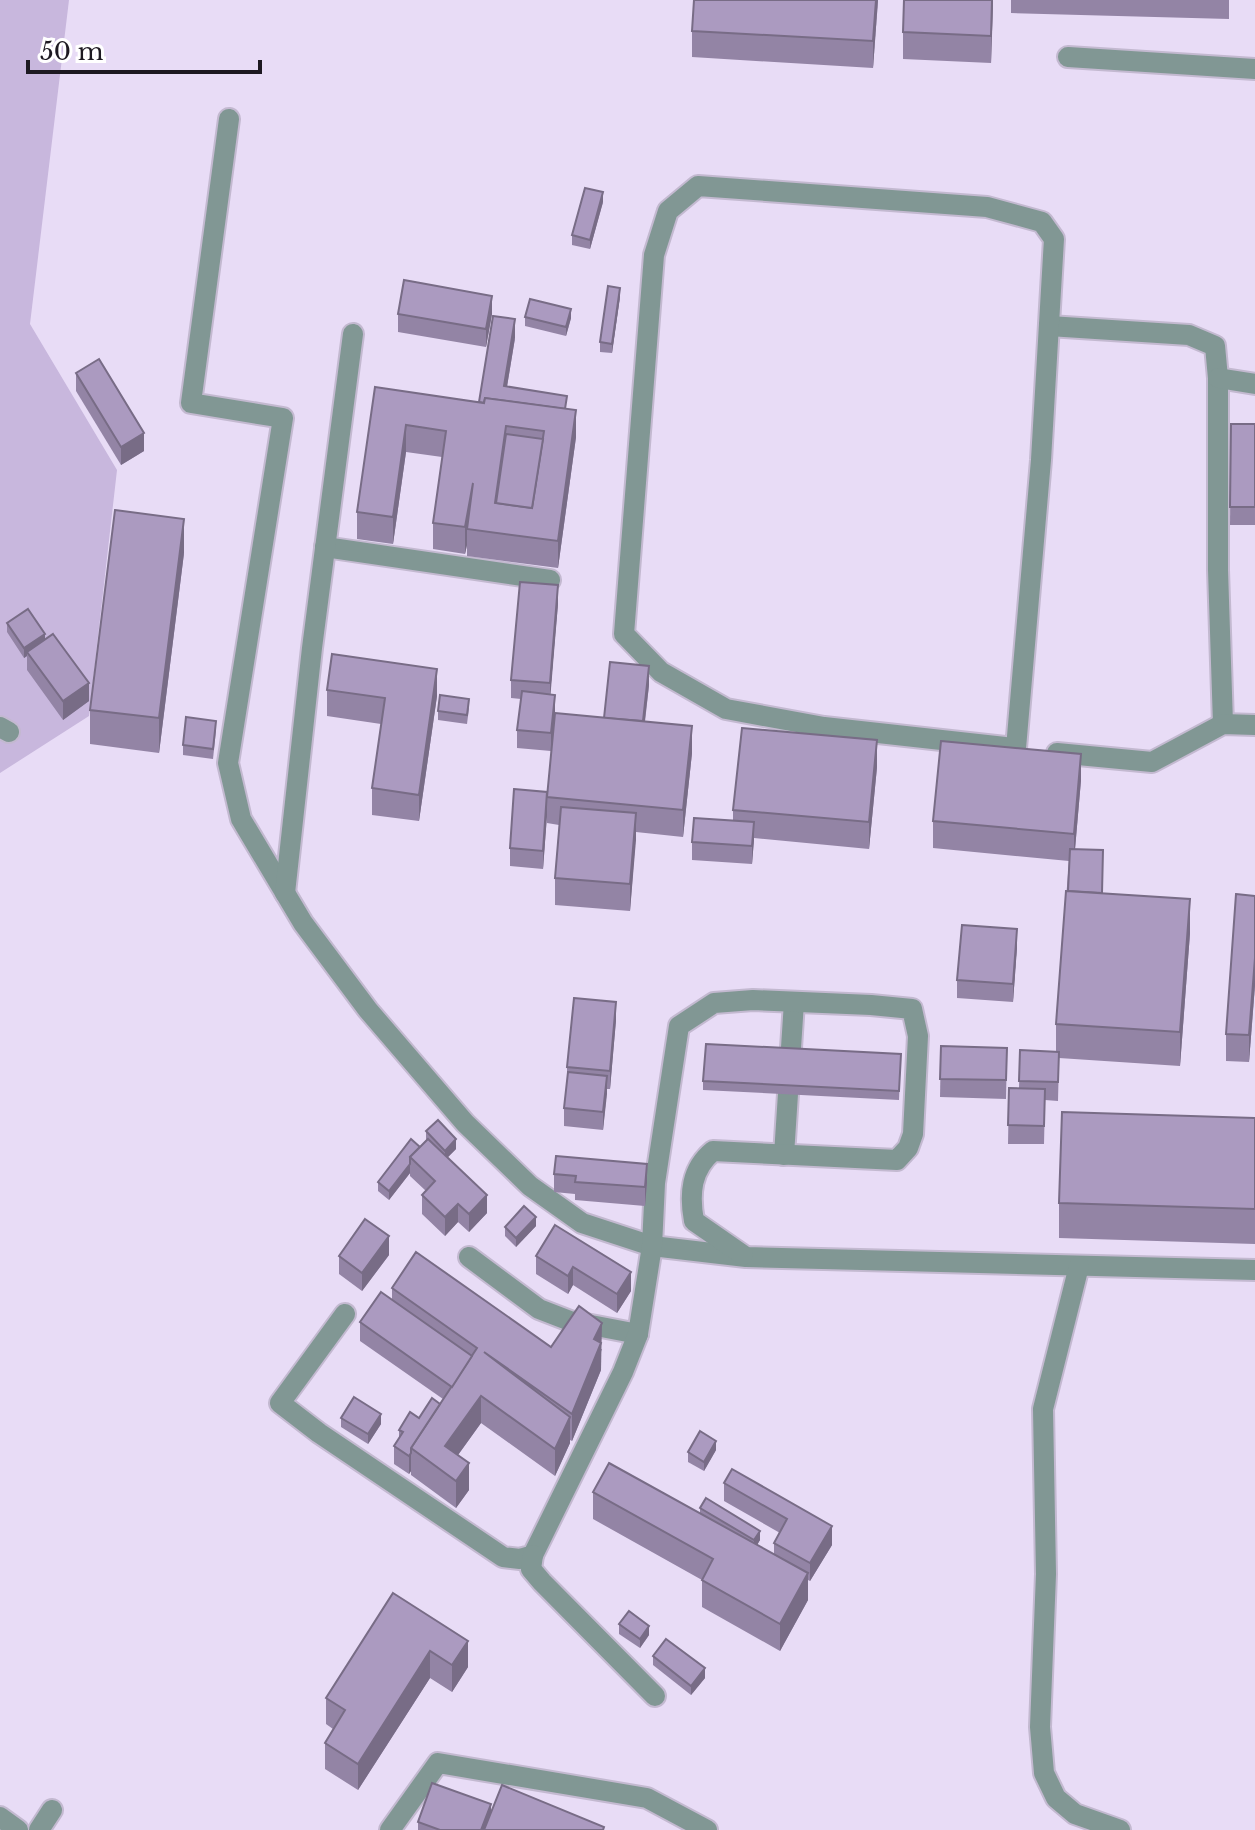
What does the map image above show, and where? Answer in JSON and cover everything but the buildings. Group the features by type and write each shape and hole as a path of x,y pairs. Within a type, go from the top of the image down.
{"street":[{"path":"1068,57 1255,69"},
{"path":"229,119 191,403 283,418 228,763 241,819 303,923 368,1010 465,1123 530,1186 582,1223 652,1246 746,1257 1255,1270"},
{"path":"1016,748 1041,460 1054,239 1042,222 987,207 698,186 668,211 654,255 624,634 661,672 726,709 824,727 1016,748 1152,762 1223,724 1255,725"},
{"path":"1049,326 1189,335 1215,346 1223,724"},
{"path":"285,893 353,334"},
{"path":"1218,378 1255,384"},
{"path":"325,547 550,580"},
{"path":"655,1696 531,1569 533,1555 623,1372 638,1334 652,1246 655,1183 679,1026 714,1003 753,1000 912,1009 918,1036 913,1134 908,1148 897,1160 713,1151 703,1159 696,1170 690,1199 694,1221 746,1257"},
{"path":"784,1155 794,1002"},
{"path":"469,1257 539,1309 570,1321 638,1334"},
{"path":"1079,1266 1043,1409 1046,1574 1040,1727 1044,1773 1056,1798 1075,1814 1120,1830"},
{"path":"345,1314 280,1403 319,1433 503,1557 520,1559 533,1555"},
{"path":"390,1830 438,1763 647,1798 707,1830"},
{"path":"39,1830 52,1810"},
{"path":"0,1817 18,1830"}],"shaded area":[{"path":"0,0 69,0 30,324 117,470 89,716 0,773"}]}
